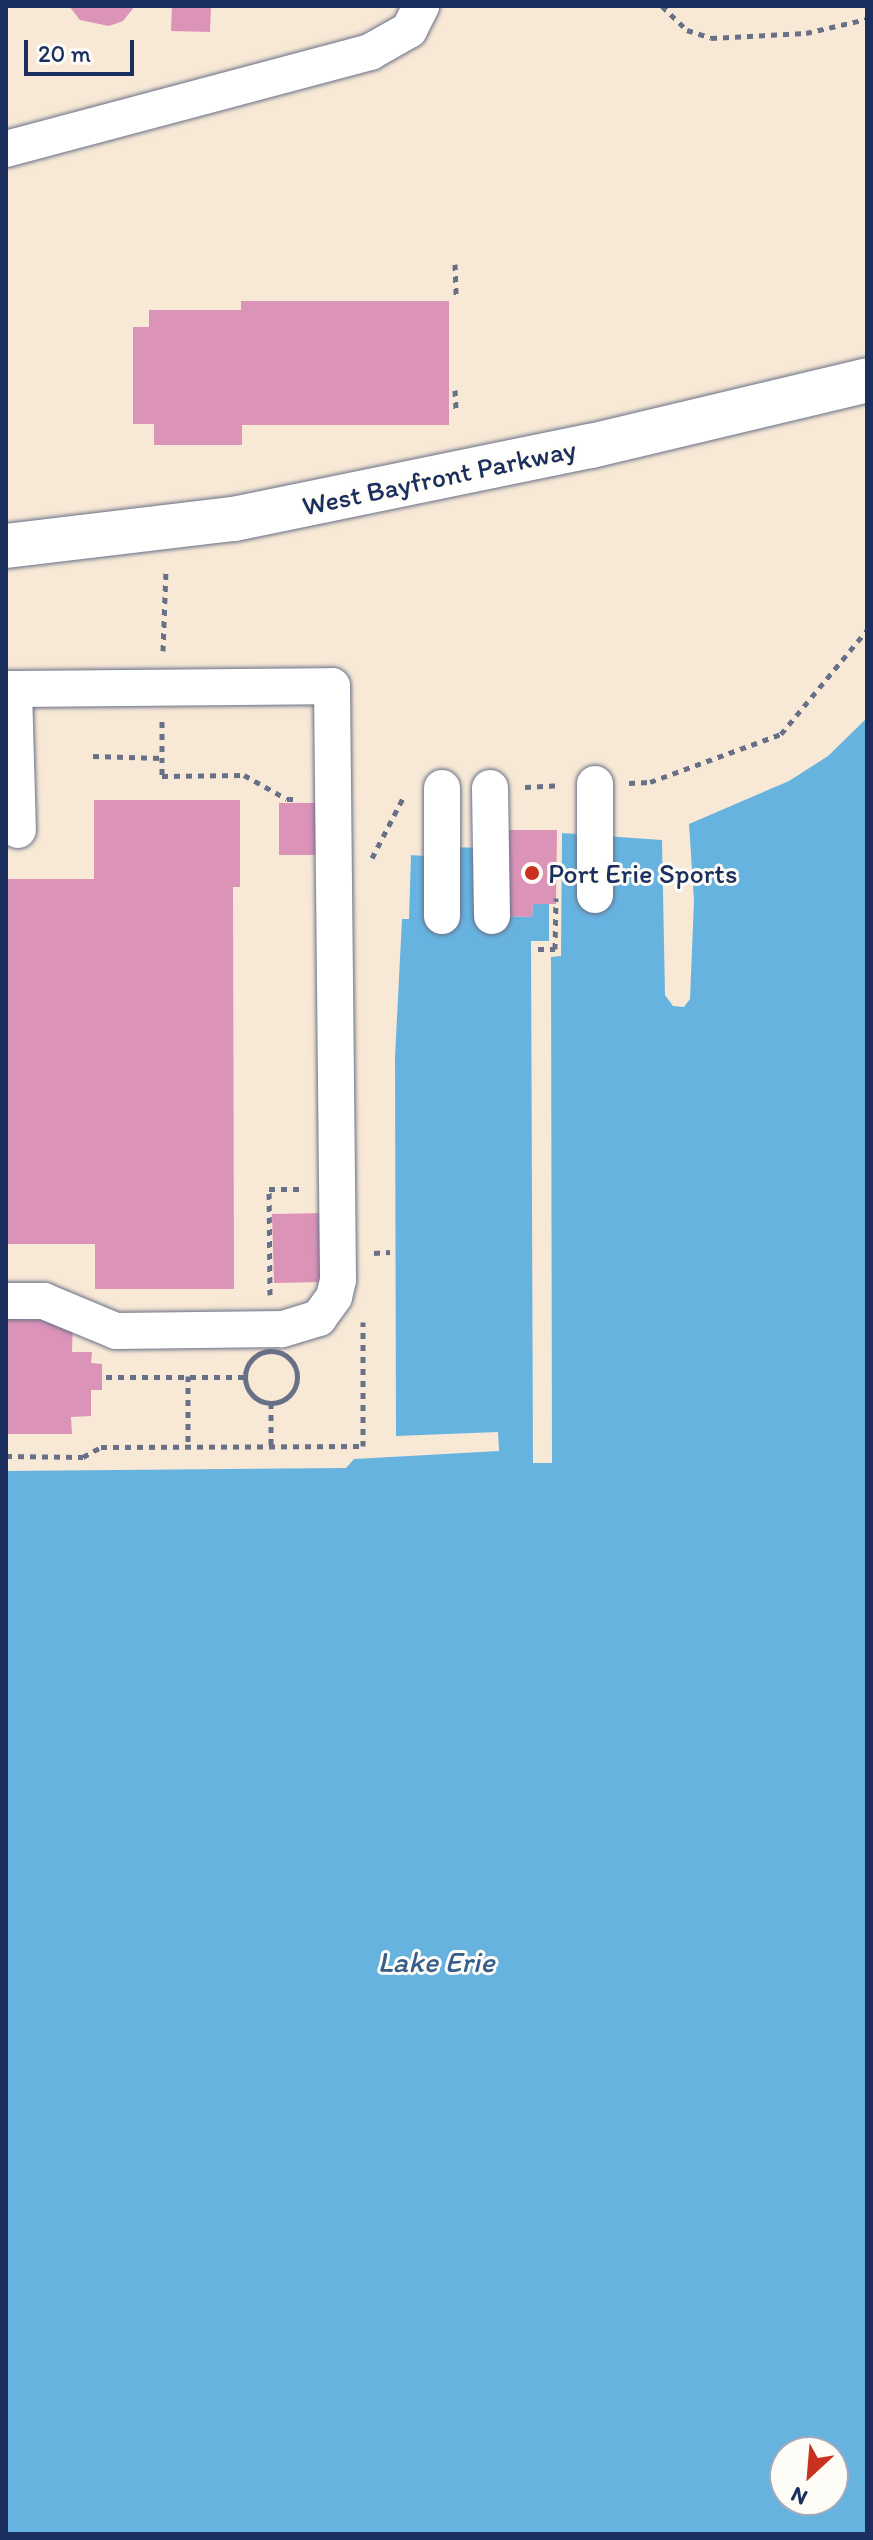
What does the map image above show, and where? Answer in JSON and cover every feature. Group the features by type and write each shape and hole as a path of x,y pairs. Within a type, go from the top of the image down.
{"highway":[{"name":"West Bayfront Parkway","path":"6,546 234,519 591,446 867,380"}],"street":[{"path":"6,149 370,52 415,18"},
{"path":"6,1301 57,1305 104,1330 282,1329 319,1318 334,1297 338,1280 332,686 10,689 18,830"},
{"path":"595,784 595,895"},
{"path":"442,788 442,916"},
{"path":"490,788 492,916"}],"path":[{"path":"662,6 687,30 711,38 806,33 867,19"},
{"path":"455,264 456,296"},
{"path":"455,390 456,411"},
{"path":"163,666 166,568"},
{"path":"490,788 650,782 781,734 867,630"},
{"path":"161,707 162,776 244,775 287,799 307,799"},
{"path":"93,756 162,758"},
{"path":"369,865 408,788 442,788"},
{"path":"270,1312 269,1189 307,1189 312,1184"},
{"path":"6,1456 83,1457 101,1447 363,1446 363,1318"},
{"path":"260,1352 283,1352 292,1360 297,1382 292,1393 271,1403 250,1393 245,1377 250,1360 260,1352"},
{"path":"188,1376 188,1447"},
{"path":"106,1377 245,1377"},
{"path":"271,1403 271,1448"}],"water":[{"name":"Lake Erie","path":"867,718 867,2534 6,2534 6,1471 346,1468 354,1459 499,1451 498,1432 396,1436 395,1057 402,919 409,919 411,855 436,857 446,847 486,848 507,916 532,917 533,904 549,904 549,941 531,941 533,1463 552,1463 551,957 561,956 562,833 662,840 665,995 673,1006 684,1007 690,999 694,901 689,824 789,781 828,756"}],"building":[{"path":"69,6 135,6 123,21 109,26 80,20"},
{"path":"172,6 211,6 210,32 171,31"},
{"path":"241,301 449,301 449,425 242,425 242,445 154,445 154,424 133,424 133,327 149,327 149,310 241,310"},
{"path":"94,800 240,800 240,887 233,887 234,1289 95,1289 95,1244 6,1244 6,879 94,879"},
{"path":"279,803 319,803 318,855 279,855"},
{"name":"Port Erie Sports","path":"507,830 557,830 556,904 533,904 532,917 507,916"},
{"path":"322,1213 323,1282 274,1283 272,1214"},
{"path":"6,1314 9,1319 73,1320 72,1352 92,1352 91,1363 102,1364 102,1390 91,1390 91,1416 71,1417 72,1434 6,1434"}],"place":[{"name":"Port Erie Sports","path":"532,873"}]}
